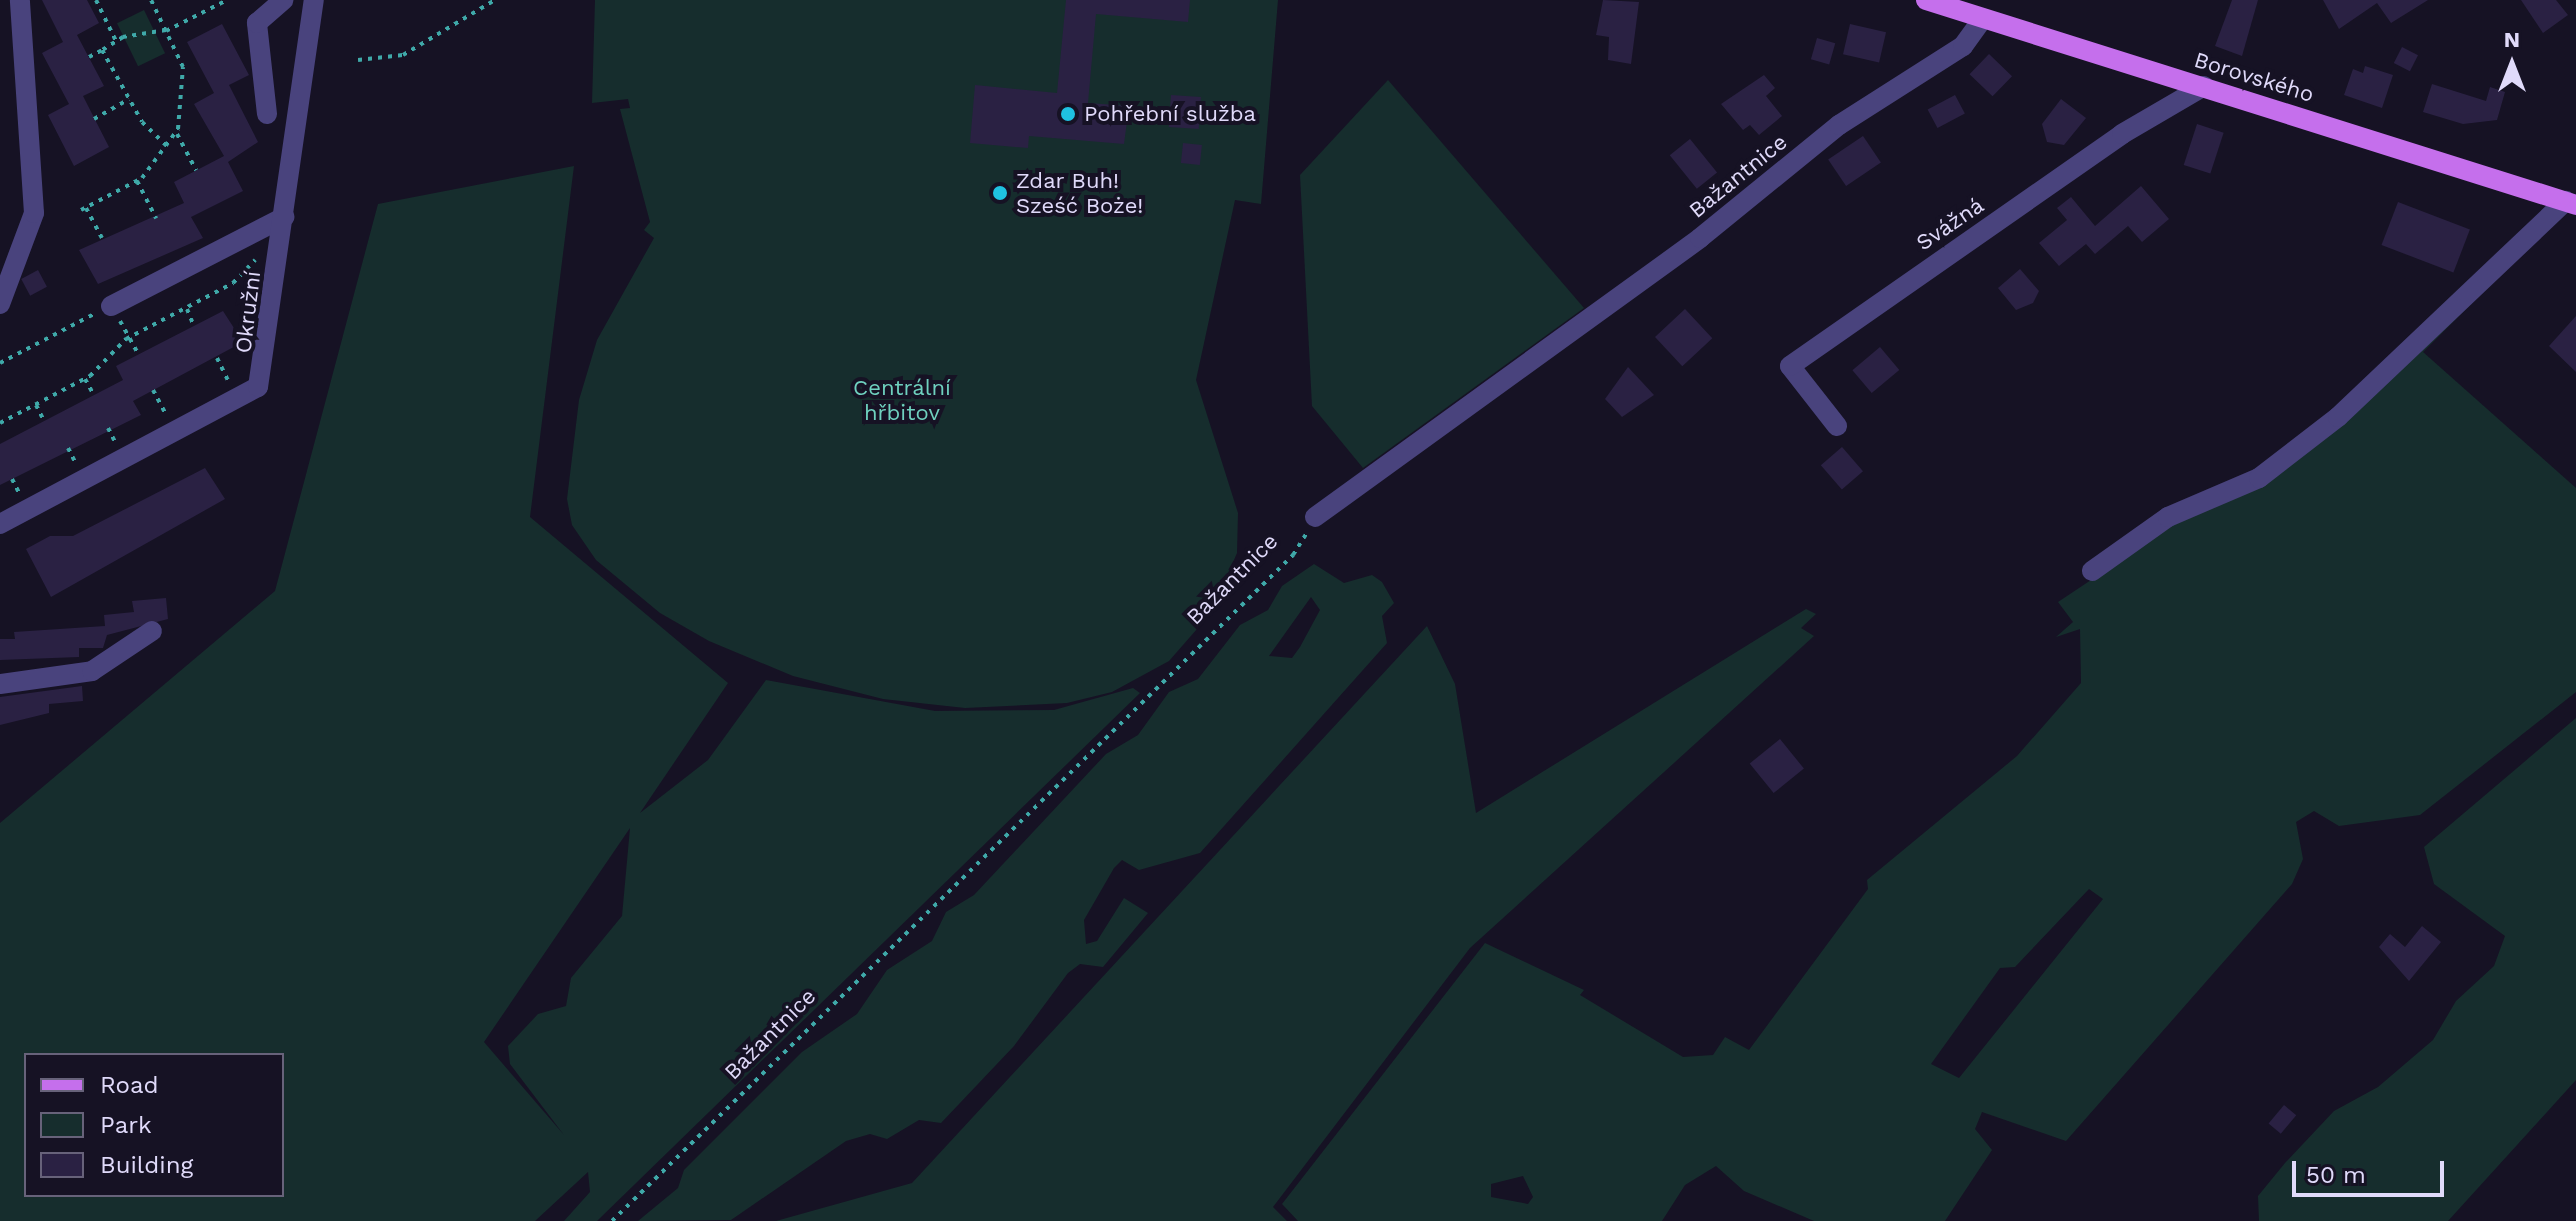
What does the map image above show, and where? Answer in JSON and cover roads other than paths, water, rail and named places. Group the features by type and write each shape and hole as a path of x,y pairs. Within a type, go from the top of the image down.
{"main road":[{"name":"Borovského","path":"1926,0 2571,203"}],"street":[{"path":"0,304 34,213 20,0"},
{"path":"267,114 257,23 283,0"},
{"name":"Okružní","path":"0,524 244,398 263,376 314,0"},
{"name":"Bažantnice","path":"1315,517 1700,238 1839,125 1963,46 1983,18"},
{"name":"Svážná","path":"1837,426 1790,366 2122,134 2204,86"},
{"name":"Borovského","path":"2092,571 2168,517 2259,478 2338,417 2571,203"},
{"path":"117,315 284,217"},
{"path":"0,684 92,671 152,631"}],"place":[{"name":"Pohřební služba","path":"1068,114"},
{"name":"Zdar Buh! Sześć Boże!","path":"1000,193"}],"park label":[{"name":"Centrální hřbitov","path":"902,400"}]}
